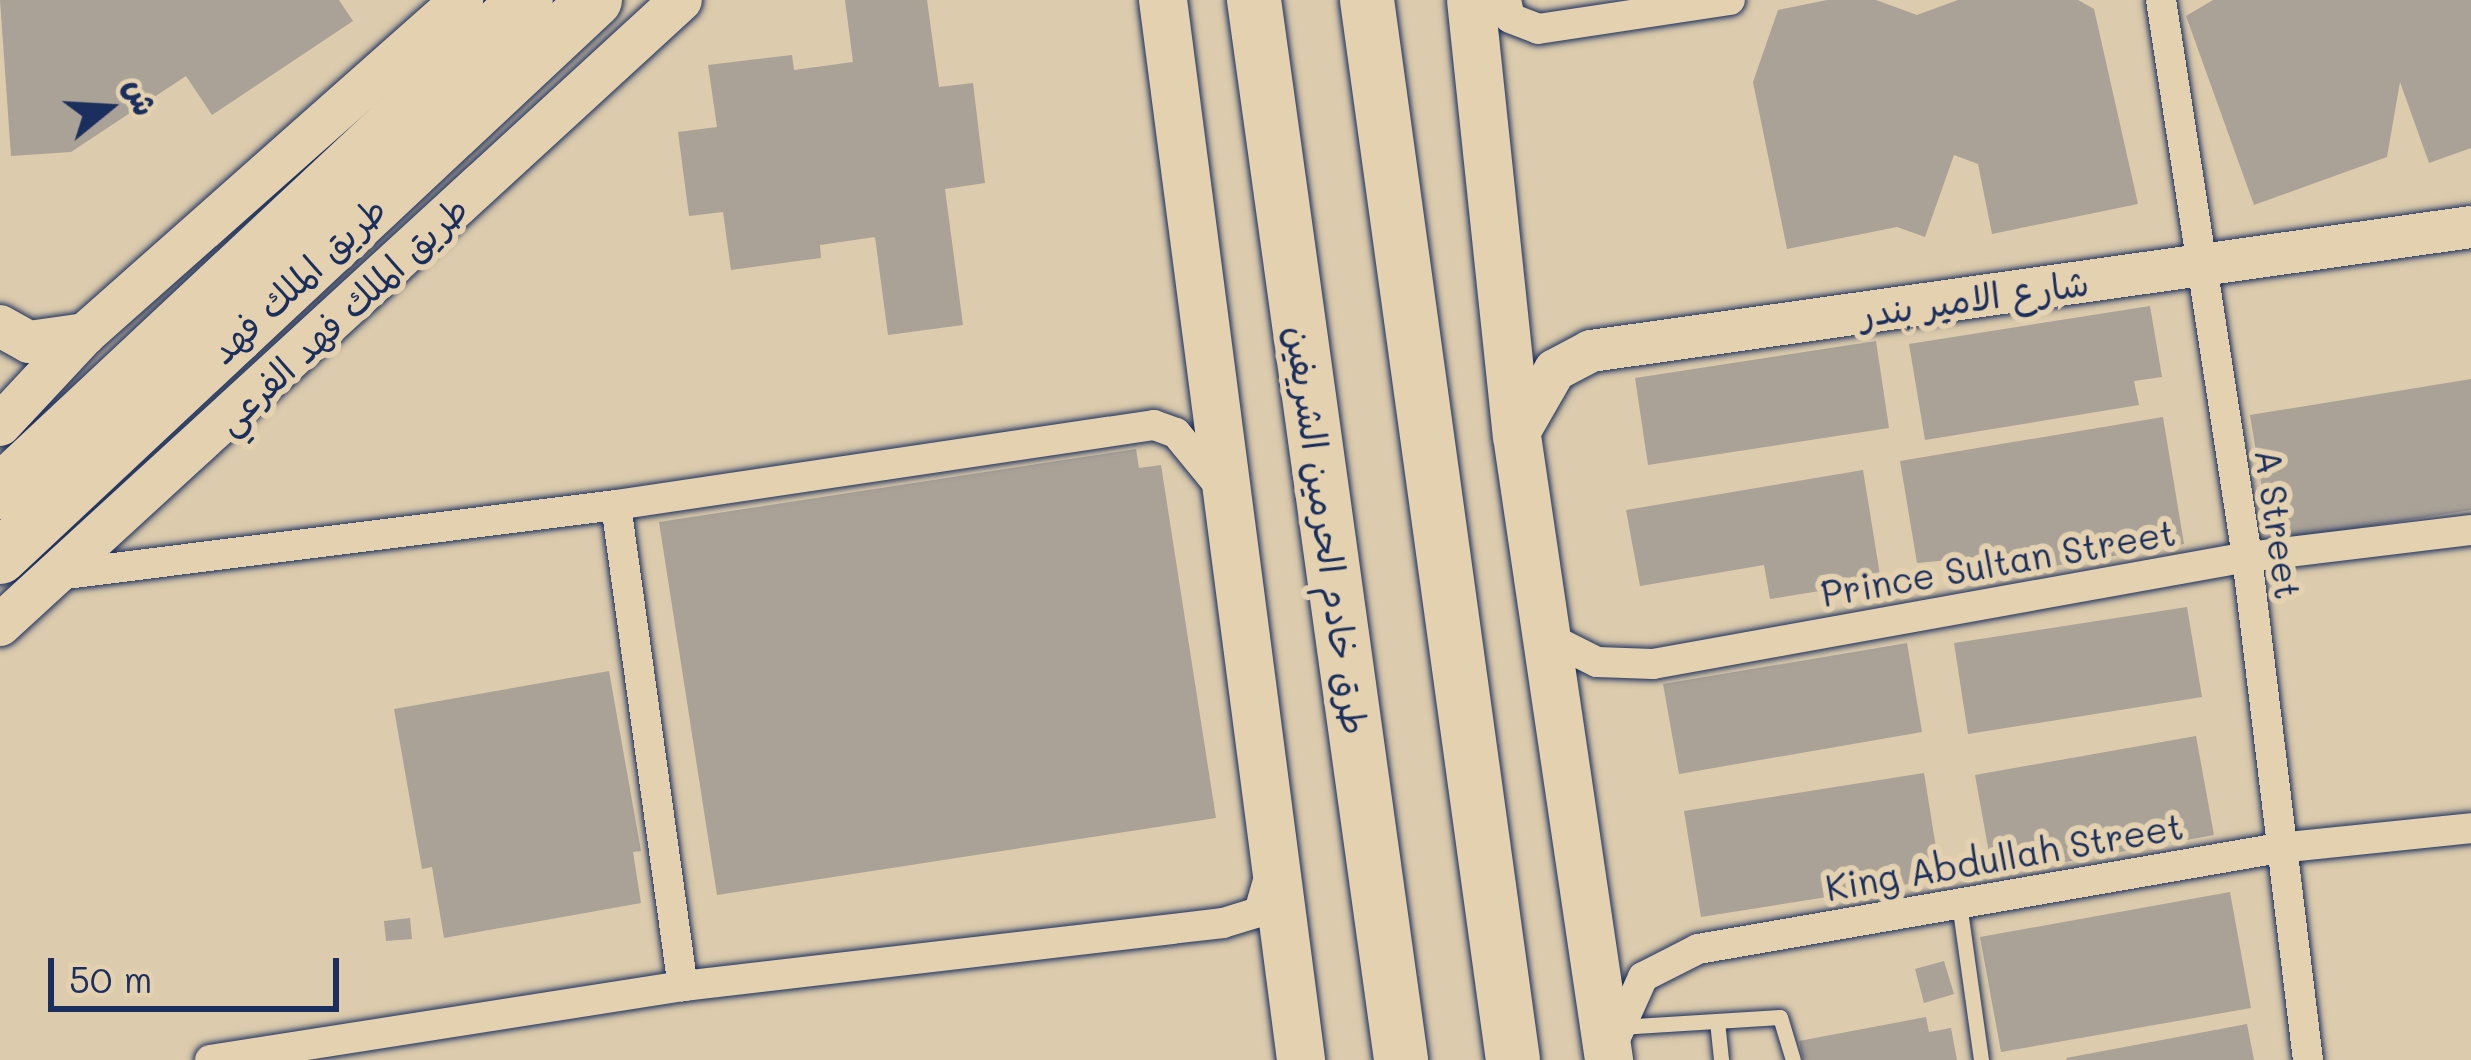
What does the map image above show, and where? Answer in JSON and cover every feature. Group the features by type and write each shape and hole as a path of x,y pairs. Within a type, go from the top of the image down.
{"highway":[{"name":"طريق الملك فهد","path":"0,492 526,0"},
{"name":"طريق الملك فهد","path":"0,557 595,0"},
{"name":"طرق خادم الحرمين الشريفين","path":"1254,0 1401,1060"},
{"path":"1367,0 1513,1060"}],"main road":[{"path":"0,425 85,334 462,0"},
{"name":"طريق الملك فهد الفرعي","path":"0,626 681,0"},
{"path":"1451,0 1485,180"},
{"path":"1471,0 1485,180 1517,436 1610,1043"},
{"path":"1170,8 1210,175 1212,373 1222,490 1300,1060"},
{"name":"شارع الامير بندر","path":"1517,436 1556,370 1591,352 2471,227"},
{"path":"0,326 29,342 85,334"}],"street":[{"path":"1506,0 1510,18 1538,29 1730,0"},
{"name":"A Street","path":"2161,0 2247,557 2308,1060"},
{"path":"58,575 616,506 1154,425 1176,433 1222,490"},
{"path":"616,506 683,986"},
{"name":"Prince Sultan Street","path":"1545,636 1597,662 1654,664 2247,557 2471,530"},
{"name":"King Abdullah Street","path":"1610,1043 1643,977 1672,956 2279,848 2471,828"},
{"path":"210,1060 683,986 1223,923 1259,912 1273,864"}],"lane":[{"path":"1959,903 1982,1060"},
{"path":"1610,1043 1717,1022 1780,1017 1792,1060"},
{"path":"1717,1022 1721,1060"}],"building":[{"path":"0,0 339,0 353,21 212,115 186,76 71,152 11,156"},
{"path":"845,0 927,0 939,87 973,83 985,183 945,189 963,325 888,335 875,237 820,245 821,258 731,270 723,212 689,216 678,132 717,127 708,65 792,55 794,70 853,62"},
{"path":"1827,0 1876,0 1917,15 1958,0 2078,0 2094,9 2138,204 1992,234 1978,164 1954,155 1925,237 1897,227 1787,249 1753,82 1778,10"},
{"path":"2213,0 2471,0 2471,148 2429,163 2400,82 2387,157 2254,205 2186,16"},
{"path":"2150,306 2162,377 2134,381 2139,405 1925,440 1909,344"},
{"path":"1876,341 1889,428 1648,465 1635,378"},
{"path":"2471,379 2471,510 2271,542 2250,415"},
{"path":"2163,417 2184,544 2037,569 2033,552 1917,563 1900,461"},
{"path":"1136,449 1139,468 1161,465 1216,818 717,895 659,522"},
{"path":"1863,470 1881,581 1770,599 1764,565 1640,586 1626,510"},
{"path":"2187,607 2202,697 1968,734 1954,643"},
{"path":"1907,643 1922,732 1679,774 1663,684"},
{"path":"609,671 641,851 633,852 641,903 444,938 432,867 422,869 394,709"},
{"path":"2196,736 2214,835 1993,875 1975,775"},
{"path":"1924,773 1941,879 1701,917 1684,811"},
{"path":"2230,892 2251,1008 2001,1052 1980,937"},
{"path":"410,918 412,939 386,941 384,921"},
{"path":"1944,961 1954,994 1924,1003 1915,969"},
{"path":"1926,1017 1929,1032 1951,1028 1957,1060 1803,1060 1799,1041"},
{"path":"2247,1024 2254,1060 2066,1058"}]}
